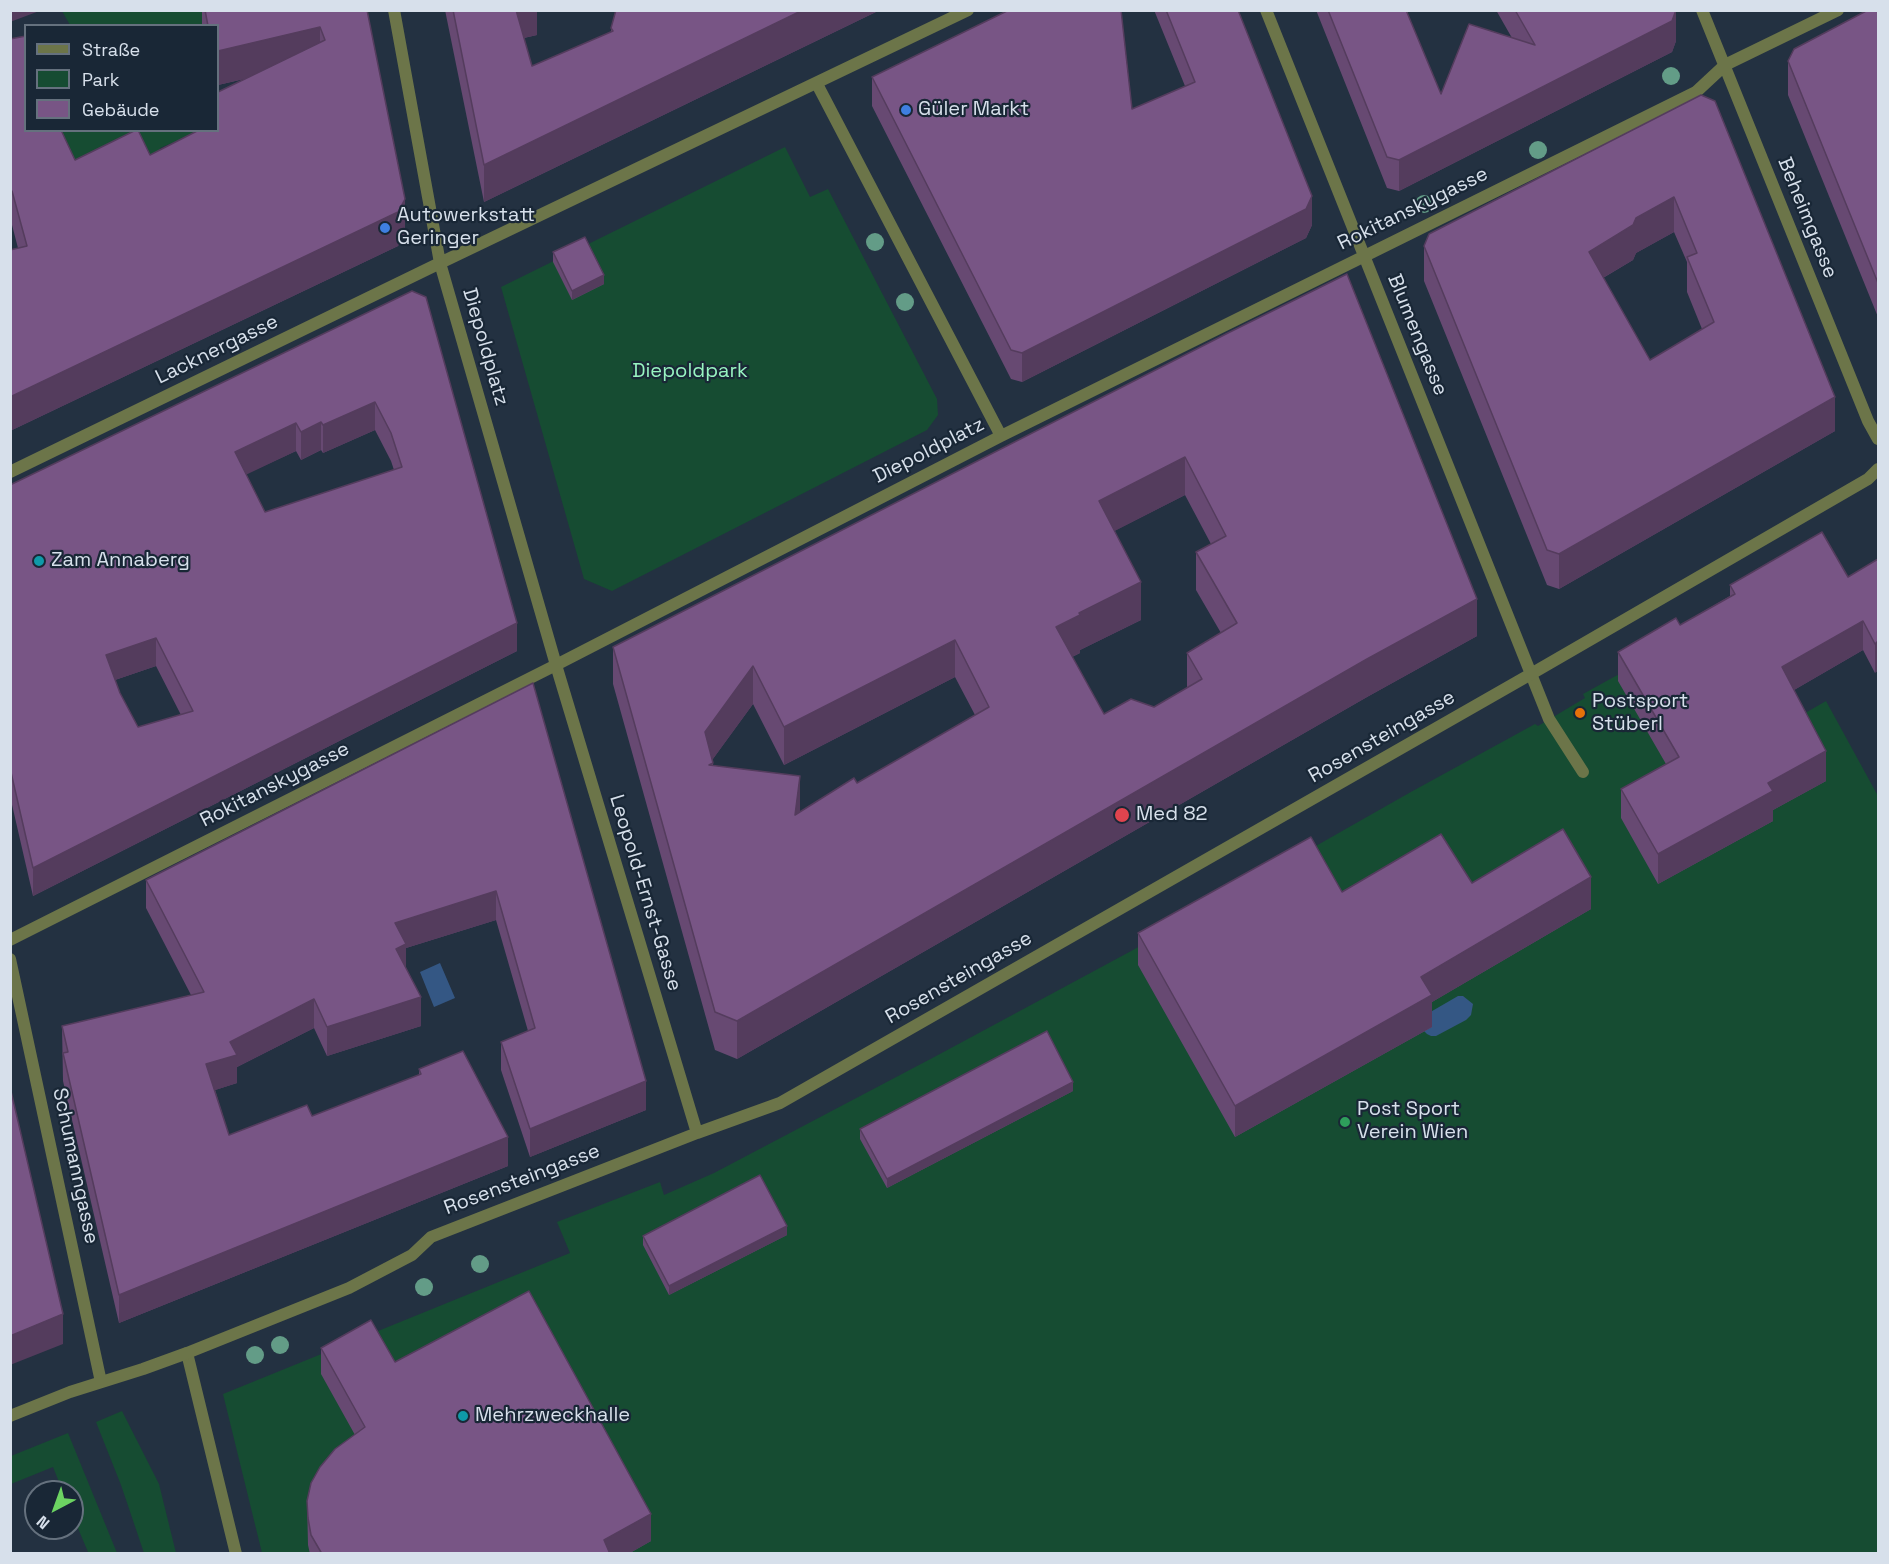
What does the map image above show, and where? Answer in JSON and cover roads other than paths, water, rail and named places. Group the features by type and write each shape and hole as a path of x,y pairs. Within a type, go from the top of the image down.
{"street":[{"path":"394,10 440,263 968,10"},
{"name":"Blumengasse","path":"1266,10 1549,719 1582,772"},
{"name":"Beheimgasse","path":"1702,10 1868,421 1878,439"},
{"name":"Rokitanskygasse","path":"1001,436 1696,92 1725,65 1838,10"},
{"name":"Diepoldplatz","path":"440,263 556,665 1001,436 817,84"},
{"name":"Lacknergasse","path":"10,472 440,263"},
{"name":"Rosensteingasse","path":"10,1416 70,1392 187,1353 349,1288 412,1256 431,1237 780,1103 1531,675 1868,479 1878,469"},
{"name":"Rokitanskygasse","path":"10,939 556,665"},
{"name":"Leopold-Ernst-Gasse","path":"556,665 697,1133"},
{"name":"Schumanngasse","path":"10,959 101,1382"},
{"path":"187,1353 236,1554"}],"water":[{"path":"440,963 455,998 434,1007 420,972"},
{"path":"1458,996 1463,996 1473,1004 1471,1015 1436,1036 1427,1034 1423,1030 1427,1014"}],"place":[{"name":"Güler Markt","path":"906,110"},
{"name":"Autowerkstatt Geringer","path":"385,228"},
{"name":"Zam Annaberg","path":"39,561"},
{"name":"Postsport Stüberl","path":"1580,713"},
{"name":"Med 82","path":"1122,815"},
{"name":"Post Sport Verein Wien","path":"1345,1122"},
{"name":"Mehrzweckhalle","path":"463,1416"}],"park label":[{"name":"Diepoldpark","path":"690,372"}]}
